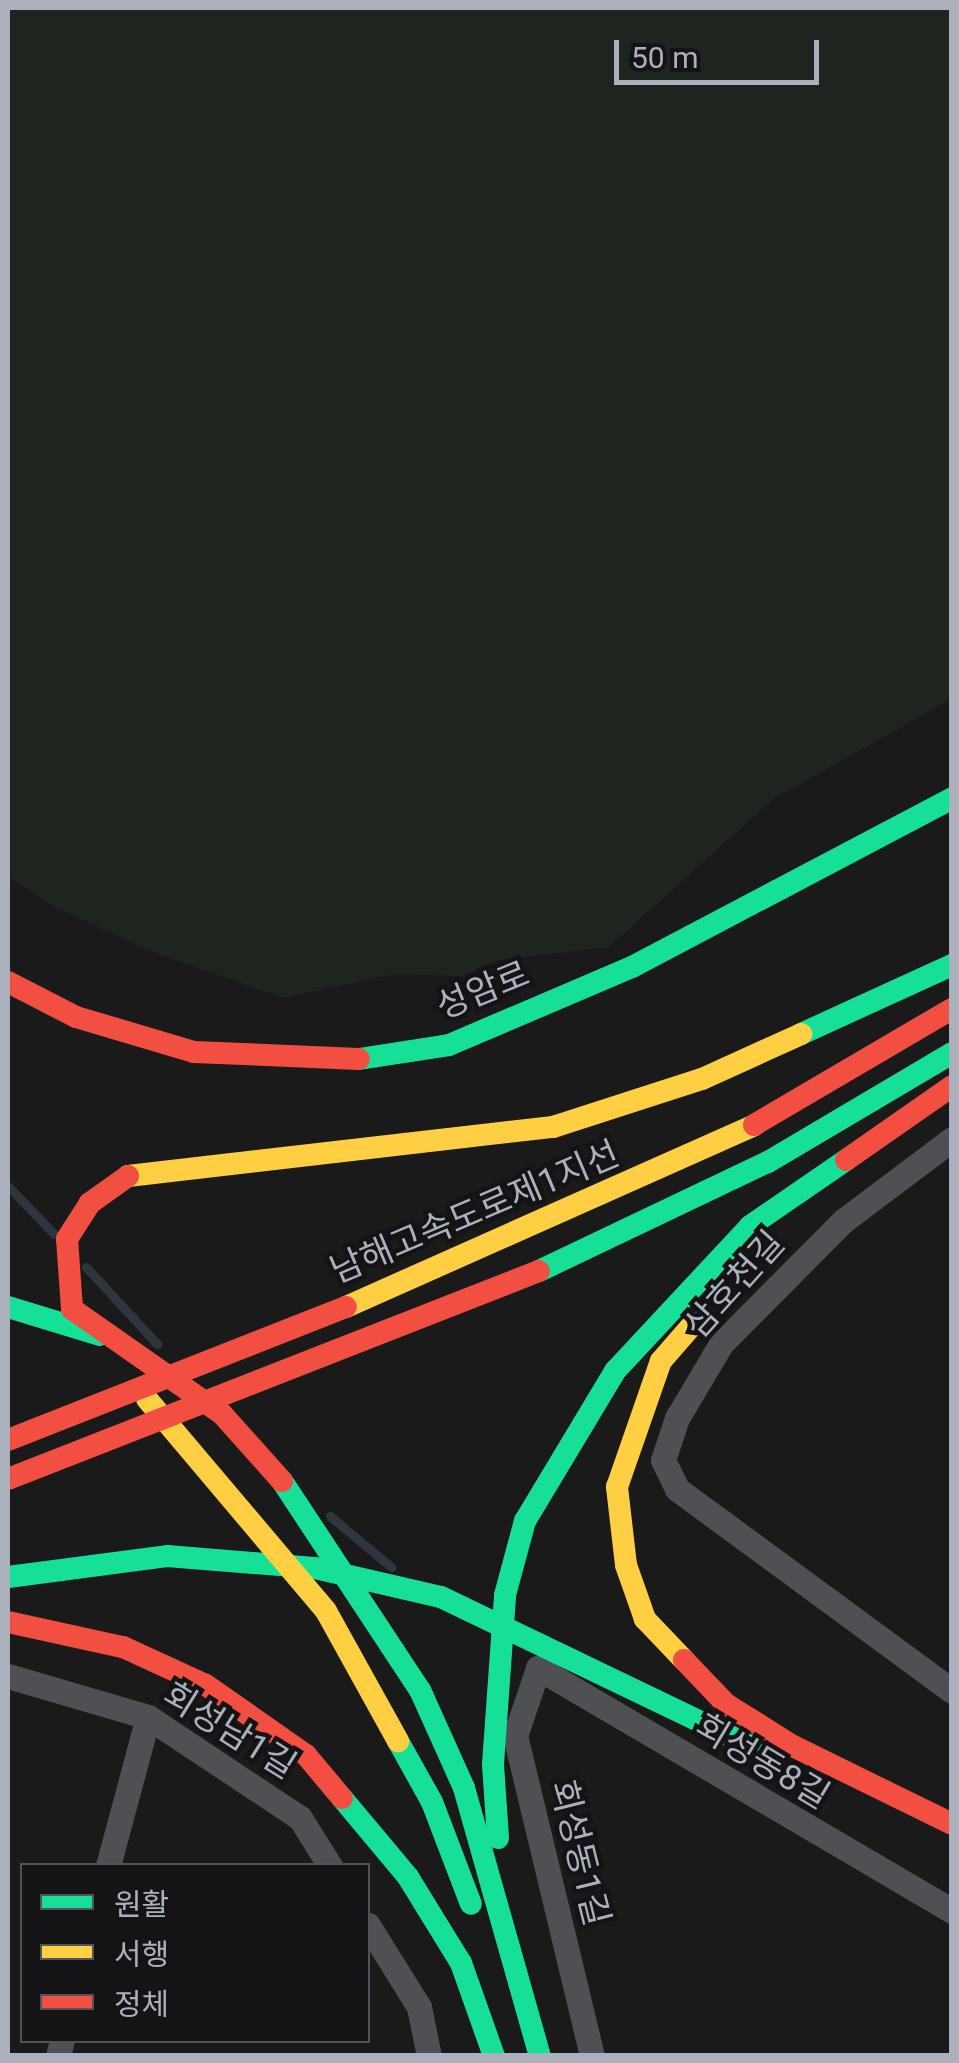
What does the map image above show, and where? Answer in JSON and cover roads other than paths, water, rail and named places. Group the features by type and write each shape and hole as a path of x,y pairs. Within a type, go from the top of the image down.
{"main road":[{"name":"성암로","path":"8,982 76,1018 194,1052 308,1062 384,1058 449,1045 632,967 952,798"},
{"path":"540,2056 512,1944 464,1788 420,1690 290,1486 222,1414 94,1328 72,1308 67,1239 90,1203 128,1176 553,1128 702,1078 952,964"},
{"name":"남해고속도로제1지선","path":"8,1440 38,1432 244,1351 718,1146 952,1009"},
{"name":"남해고속도로제1지선","path":"8,1478 573,1258 768,1162 952,1052"},
{"path":"512,1944 497,1820 496,1698 505,1594 525,1521 615,1370 750,1226 952,1086"},
{"path":"786,1232 952,1107"},
{"path":"734,1281 661,1362 617,1487 626,1565 646,1619 726,1704 793,1746 952,1824"},
{"path":"8,1307 94,1328 172,1434 232,1492 326,1610 432,1802 476,1916 512,2056"},
{"path":"8,1577 167,1556 315,1568 441,1597 632,1686 952,1851"},
{"path":"8,1622 122,1646 206,1685 306,1755 408,1877 460,1963 494,2056"}],"street":[{"name":"삼호천길","path":"952,1138 844,1221 722,1344 677,1418 664,1460 677,1489 952,1691"},
{"name":"회성동8길","path":"538,1668 952,1911"},
{"name":"회성동1길","path":"538,1668 515,1736 592,2056"},
{"name":"회성남1길","path":"8,1676 148,1717 300,1818 328,1863"},
{"path":"109,1863 148,1717"},
{"path":"370,1928 420,2008 429,2056"}],"waterway":[{"path":"8,1186 54,1234"},
{"path":"86,1267 157,1344"},
{"path":"330,1516 391,1567"},
{"path":"759,1754 794,1771"}]}
